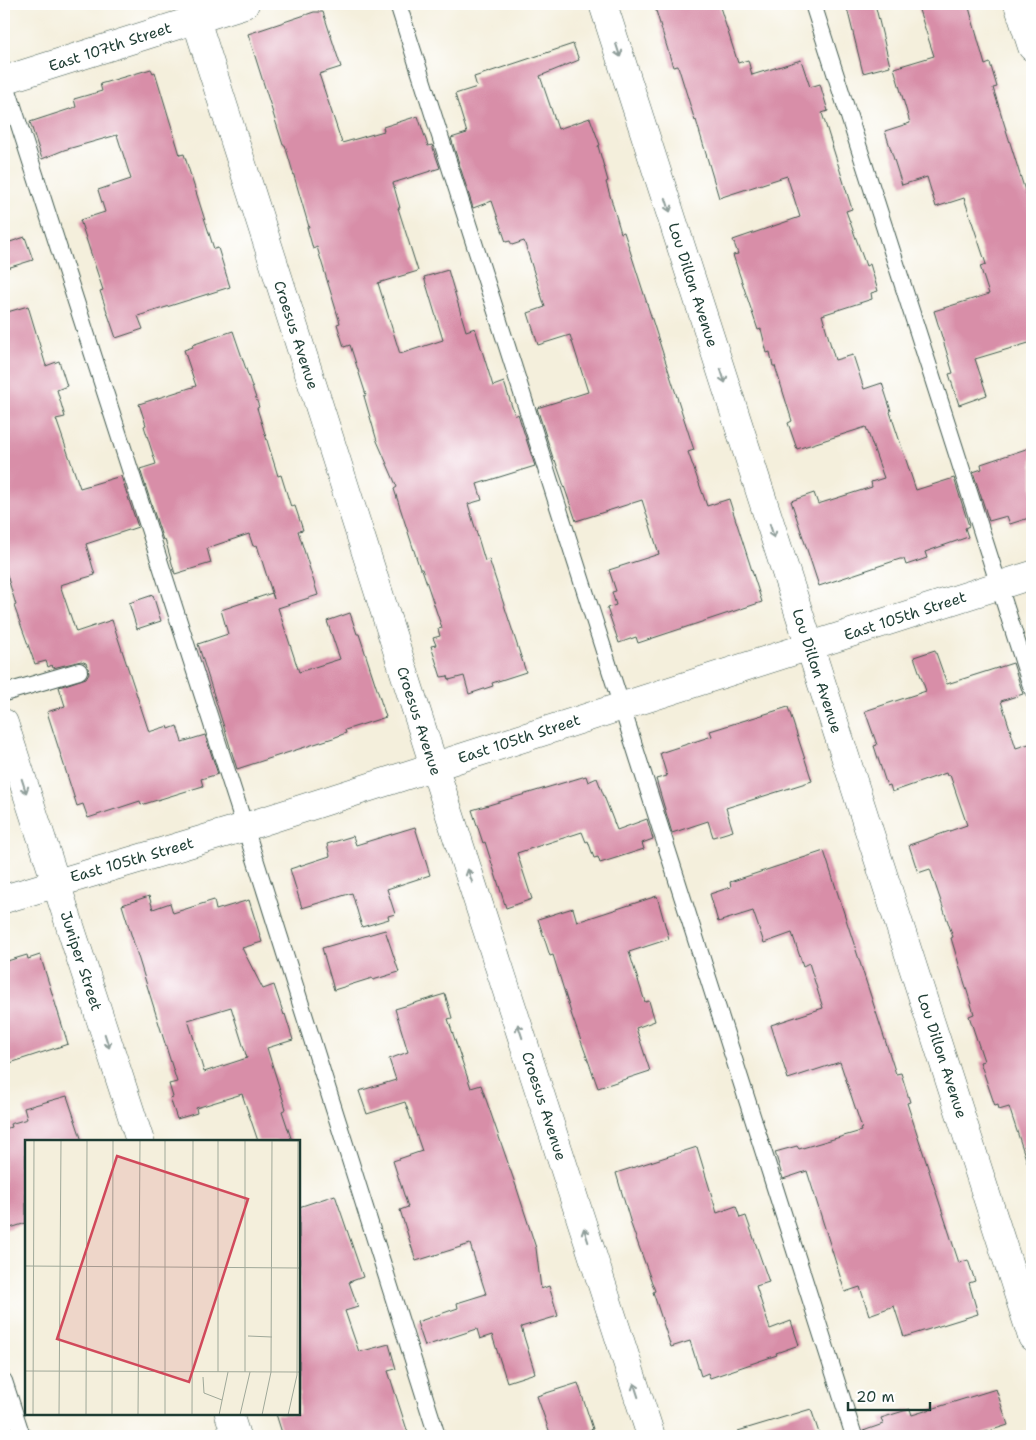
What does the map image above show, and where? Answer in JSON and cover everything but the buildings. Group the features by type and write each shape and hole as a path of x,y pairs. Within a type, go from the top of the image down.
{"street":[{"name":"East 107th Street","path":"4,79 193,12 245,4"},
{"name":"Lou Dillon Avenue","path":"603,4 1032,1337"},
{"path":"1018,4 1032,47"},
{"name":"Croesus Avenue","path":"193,12 651,1436"},
{"name":"East 105th Street","path":"4,899 245,827 1032,575"},
{"name":"Juniper Street","path":"4,724 140,1140"},
{"path":"229,1415 236,1436"}],"lane":[{"path":"398,4 854,1436"},
{"path":"813,4 1032,689"},
{"path":"4,79 245,827 437,1436"},
{"path":"4,693 80,671"},
{"path":"4,1381 22,1436"}]}
